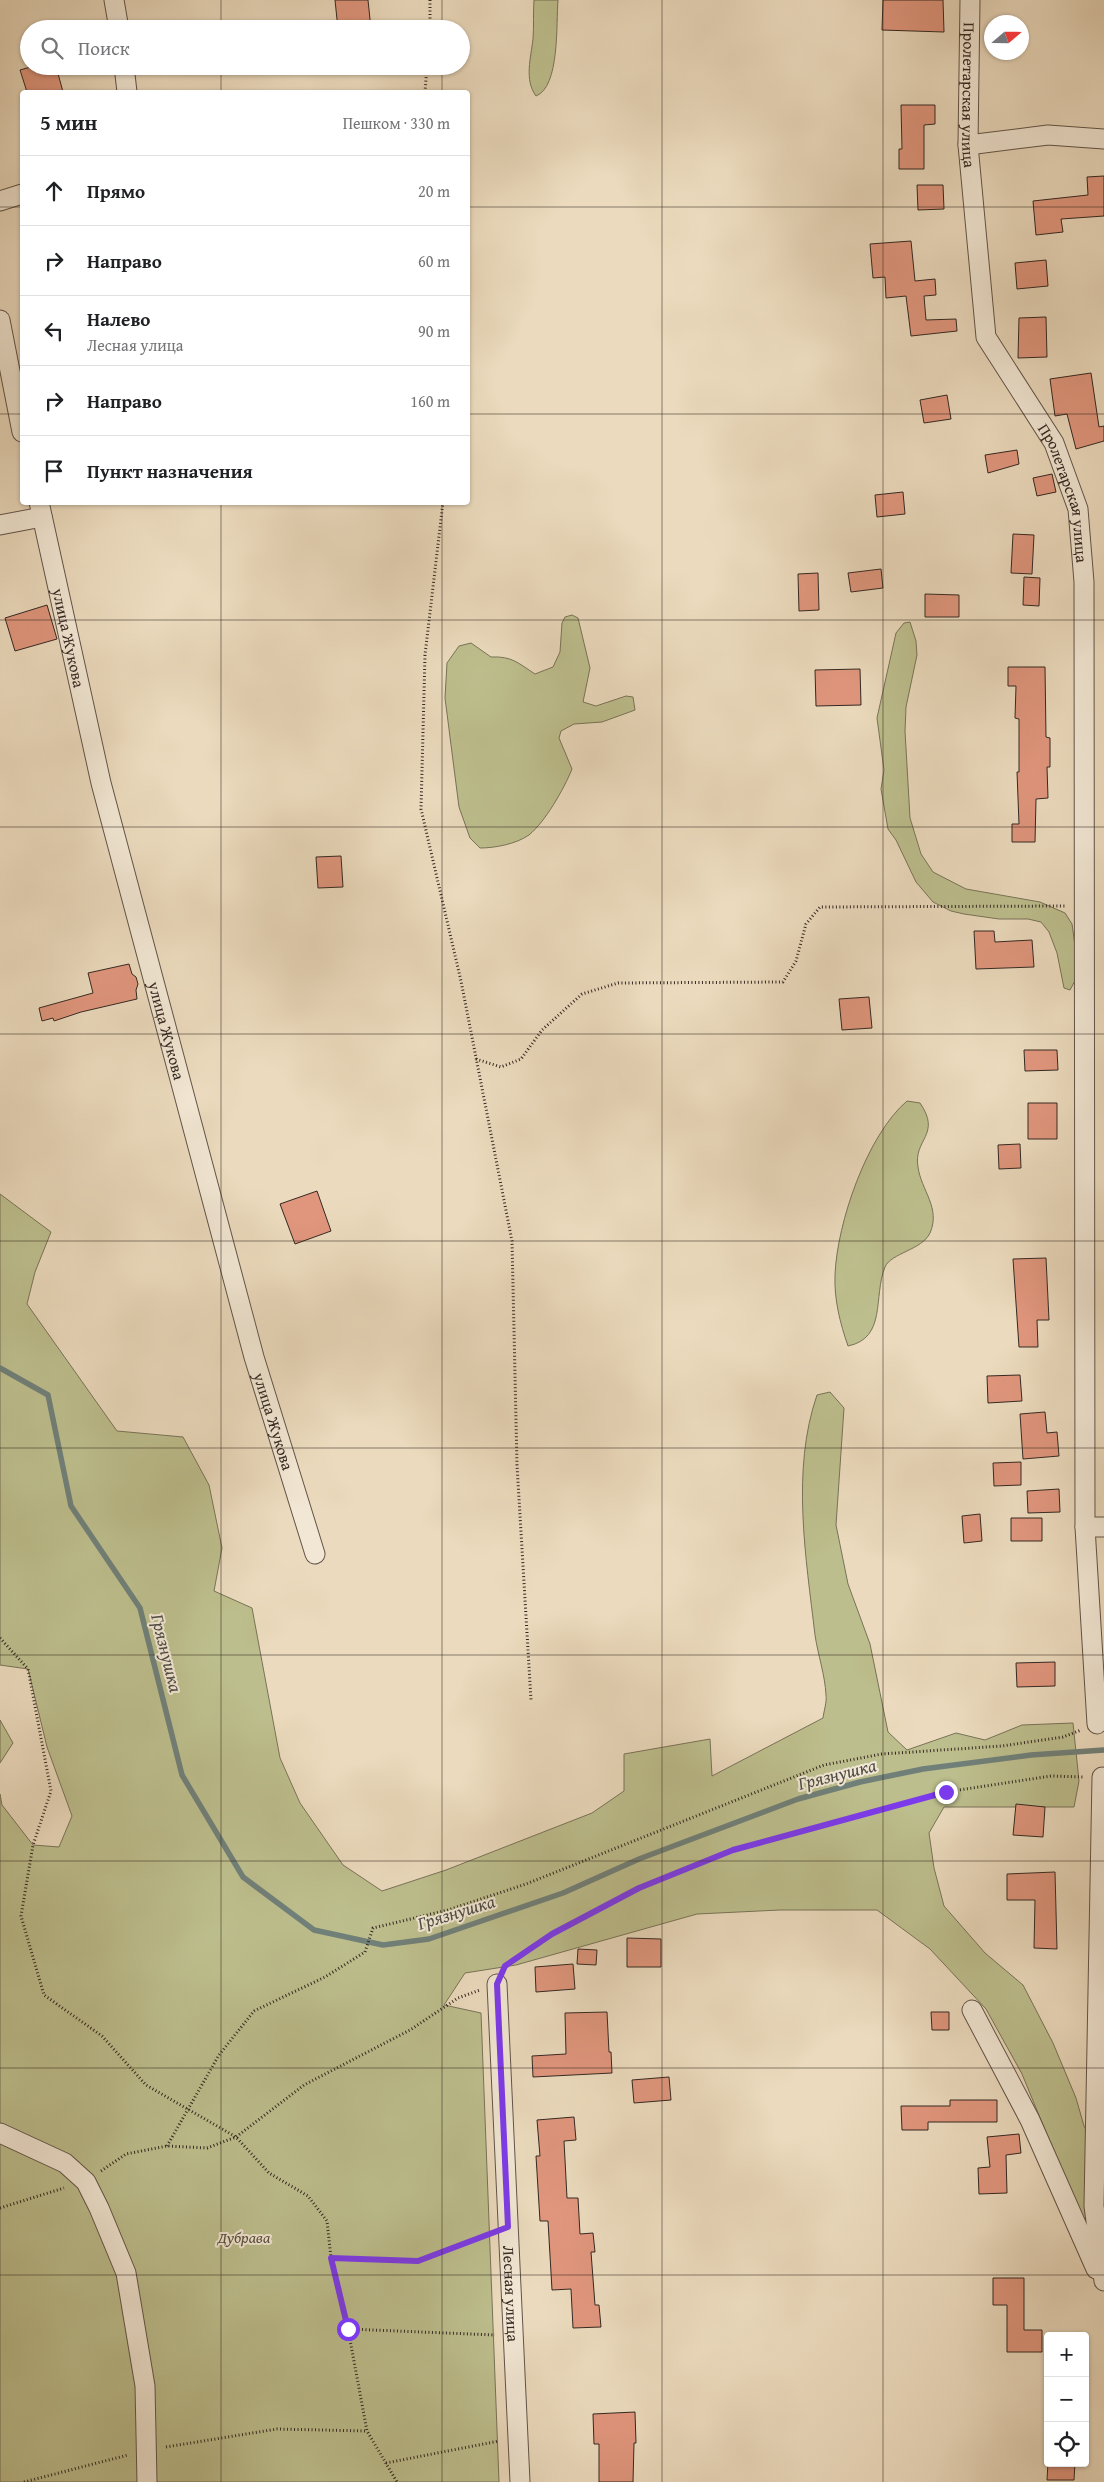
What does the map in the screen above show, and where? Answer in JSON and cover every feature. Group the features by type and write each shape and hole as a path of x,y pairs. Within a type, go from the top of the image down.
{"street":[{"path":"114,0 117,20"},
{"name":"Пролетарская улица","path":"970,0 968,145 986,337 1054,443 1078,509 1084,582 1084,906 1097,1724"},
{"path":"125,75 128,90"},
{"path":"968,145 1048,135 1104,139"},
{"path":"0,201 20,195"},
{"path":"0,320 20,422"},
{"path":"0,525 41,510"},
{"name":"улица Жукова","path":"41,510 102,783 254,1357 314,1554"},
{"path":"1102,1777 1100,2140 1094,2206 1104,2281"},
{"name":"Лесная улица","path":"497,1984 520,2482"},
{"path":"972,2010 1030,2120 1104,2287"},
{"path":"0,2133 65,2163 86,2182 126,2273 145,2386 147,2482"}],"path":[{"path":"430,0 430,20"},
{"path":"425,90 426,75"},
{"path":"443,505 425,655 421,810 461,981 512,1242 517,1465 531,1700"},
{"path":"476,1059 501,1067 521,1059 542,1030 582,994 618,983 783,982 796,961 806,924 820,907 1084,906"},
{"path":"0,1638 28,1669 51,1791 33,1845 21,1916 44,1995 102,2036 146,2085 236,2137 269,2173 308,2196 327,2222 331,2258 348,2329 367,2431 398,2482"},
{"path":"167,2146 219,2055 254,2011 325,1976 365,1952 372,1928 448,1910 526,1884 824,1765 882,1754 1011,1744 1063,1736 1097,1724"},
{"path":"0,2208 86,2182 126,2154 167,2146 208,2148 236,2137 304,2085 410,2030 458,1998 497,1984 505,1966 552,1934 639,1888 733,1850 946,1792 1051,1776 1102,1777"},
{"path":"331,2258 418,2261 508,2227"},
{"path":"348,2329 514,2336"},
{"path":"24,2482 146,2450 277,2429 367,2431"},
{"path":"386,2463 518,2438"}],"green space":[{"path":"534,0 558,0 553,68 544,90 536,96 532,90 529,76 533,39"},
{"path":"572,615 578,618 590,668 583,702 596,706 626,696 633,697 635,710 602,722 574,724 561,731 559,738 572,769 548,814 529,835 518,841 505,845 480,848 470,838 459,807 445,698 447,663 459,646 471,643 491,657 510,659 535,674 553,667 560,652 562,623 565,617"},
{"path":"910,622 916,641 917,655 906,707 905,731 910,818 921,854 933,872 966,889 1040,902 1065,913 1072,924 1077,960 1077,977 1070,990 1064,988 1057,953 1049,932 1041,922 1028,919 999,919 964,914 951,911 933,902 916,882 896,840 888,829 881,789 884,770 877,718 896,633 904,623"},
{"path":"907,1101 920,1103 928,1123 928,1130 919,1150 918,1167 932,1207 933,1224 926,1239 888,1262 882,1278 874,1325 869,1334 860,1341 848,1346 842,1329 835,1293 837,1254 841,1231 848,1206 867,1157 879,1135"},
{"name":"Дубрава","path":"0,1194 51,1232 35,1272 27,1304 117,1431 183,1437 209,1485 222,1548 214,1591 252,1608 280,1758 300,1803 343,1865 382,1891 446,1870 592,1813 624,1791 624,1754 710,1739 712,1776 823,1718 826,1700 825,1688 815,1635 808,1576 803,1514 803,1484 804,1453 817,1395 830,1392 844,1408 836,1525 848,1584 870,1644 888,1732 907,1750 956,1733 985,1740 1022,1725 1073,1723 1079,1781 1074,1807 944,1807 929,1833 934,1868 944,1906 985,1953 1023,1985 1053,2043 1076,2098 1084,2126 1104,2162 1104,2245 1078,2210 1022,2074 986,2009 930,1949 877,1910 780,1910 697,1914 516,1965 465,1973 444,2005 481,2013 499,2482 0,2482 0,1794 2,1805 33,1845 59,1847 72,1816 47,1747 28,1669 0,1665"},
{"path":"0,1720 13,1743 0,1763"}],"building":[{"path":"335,0 368,0 370,20 337,20"},
{"path":"883,0 943,0 944,32 882,30"},
{"path":"22,75 58,75 62,90 26,90"},
{"path":"901,105 935,105 935,124 924,125 924,169 899,169 899,149 902,149"},
{"path":"1104,176 1104,216 1061,219 1063,232 1036,235 1033,201 1088,195 1087,177"},
{"path":"917,185 943,185 944,209 918,210"},
{"path":"911,241 915,281 935,279 936,295 924,296 926,320 956,319 957,331 911,336 906,296 886,298 885,277 873,278 870,244"},
{"path":"1046,260 1048,286 1017,289 1015,263"},
{"path":"1046,317 1047,357 1018,358 1019,318"},
{"path":"1091,373 1099,427 1104,426 1104,441 1076,449 1067,414 1055,416 1050,379"},
{"path":"947,395 951,419 924,423 920,400"},
{"path":"1017,450 1019,464 988,473 985,455"},
{"path":"1052,474 1056,492 1037,496 1033,478"},
{"path":"903,492 905,514 877,517 875,495"},
{"path":"1013,534 1034,535 1032,574 1011,573"},
{"path":"881,569 883,588 851,592 848,573"},
{"path":"818,573 819,610 799,611 798,574"},
{"path":"1024,577 1040,578 1039,606 1023,605"},
{"path":"925,594 959,595 959,617 925,617"},
{"path":"47,605 57,639 15,651 5,618"},
{"path":"1008,667 1045,667 1046,737 1050,738 1050,767 1047,767 1048,798 1036,799 1035,842 1012,842 1012,824 1019,824 1017,772 1019,772 1019,719 1015,718 1016,686 1008,686"},
{"path":"860,669 861,705 816,706 815,670"},
{"path":"341,856 343,887 318,888 316,857"},
{"path":"974,931 994,931 995,942 1032,940 1034,967 976,969"},
{"path":"129,964 138,984 136,990 137,999 81,1012 54,1021 53,1018 42,1021 39,1008 93,993 88,973"},
{"path":"869,997 872,1028 842,1030 839,999"},
{"path":"1024,1050 1057,1050 1058,1070 1025,1071"},
{"path":"1028,1103 1057,1103 1057,1139 1028,1139"},
{"path":"1020,1144 1021,1168 999,1169 998,1145"},
{"path":"317,1191 331,1231 295,1244 280,1204"},
{"path":"1046,1258 1049,1320 1037,1320 1038,1347 1019,1347 1013,1259"},
{"path":"1020,1375 1022,1401 988,1403 987,1376"},
{"path":"1045,1412 1047,1433 1057,1432 1059,1456 1023,1459 1020,1414"},
{"path":"1021,1462 1021,1485 994,1486 993,1463"},
{"path":"1059,1489 1060,1512 1028,1513 1027,1491"},
{"path":"980,1514 982,1541 964,1543 962,1516"},
{"path":"1011,1518 1042,1518 1042,1541 1011,1541"},
{"path":"1055,1662 1055,1686 1017,1687 1016,1663"},
{"path":"1016,1804 1045,1807 1043,1837 1013,1835"},
{"path":"1055,1872 1057,1949 1034,1948 1035,1900 1007,1900 1007,1874"},
{"path":"627,1938 661,1939 661,1967 627,1967"},
{"path":"578,1949 597,1950 596,1965 577,1964"},
{"path":"573,1964 575,1989 536,1992 535,1967"},
{"path":"607,2012 612,2073 533,2077 532,2056 566,2054 565,2013"},
{"path":"931,2012 949,2012 949,2030 932,2030"},
{"path":"669,2077 671,2100 634,2103 632,2080"},
{"path":"950,2100 997,2100 997,2122 928,2122 928,2130 902,2130 901,2106 950,2106"},
{"path":"574,2117 576,2140 564,2141 567,2198 578,2198 580,2234 593,2233 595,2252 591,2252 595,2305 599,2305 601,2327 573,2328 571,2289 552,2290 548,2221 540,2221 536,2156 540,2156 537,2120"},
{"path":"1019,2134 1021,2153 1006,2155 1007,2193 979,2194 978,2168 990,2167 987,2137"},
{"path":"993,2278 1024,2278 1024,2330 1042,2330 1042,2352 1007,2352 1007,2305 993,2305"},
{"path":"635,2412 636,2443 634,2443 633,2482 599,2482 599,2444 594,2444 593,2414"},
{"path":"1048,2467 1075,2467 1074,2480 1047,2480"}],"waterway":[{"name":"Грязнушка","path":"0,1368 48,1395 71,1506 140,1608 182,1775 243,1877 314,1930 383,1945 429,1939 563,1893 639,1859 798,1799 860,1782 923,1769 1031,1755 1104,1750"}],"route":[{"path":"348,2329 331,2258 418,2261 508,2227 497,1984 505,1966 552,1934 639,1888 733,1850 946,1792"}]}
